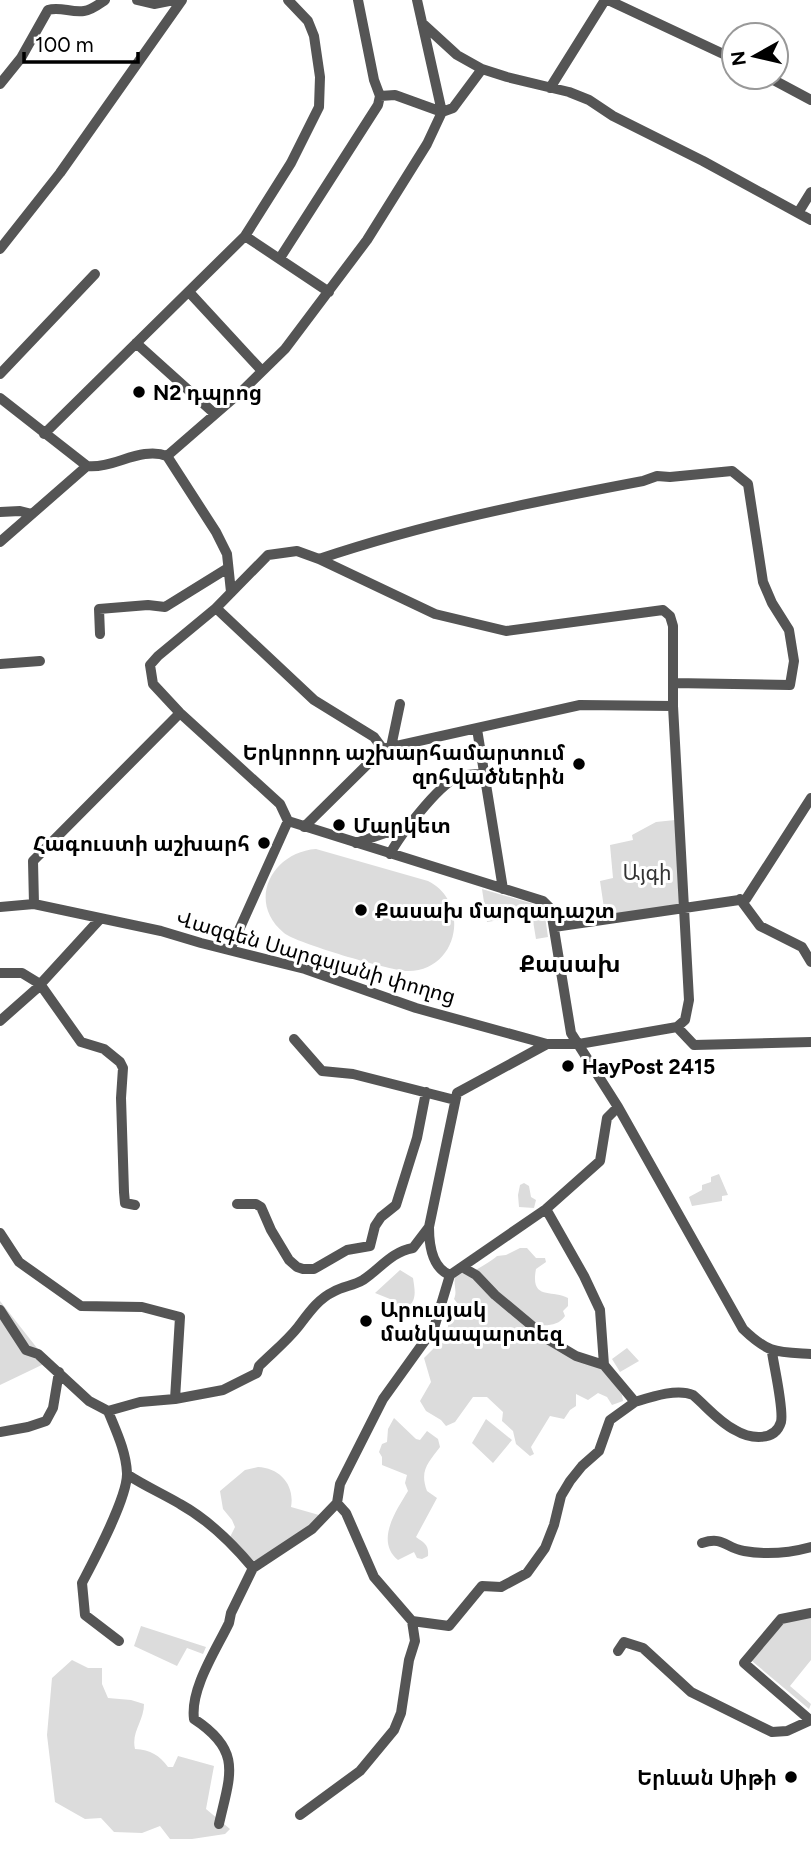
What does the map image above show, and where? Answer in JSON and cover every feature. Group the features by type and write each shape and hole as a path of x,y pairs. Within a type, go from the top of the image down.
{"street":[{"path":"0,84 21,58 48,10 54,8 80,12 105,0"},
{"path":"137,0 154,4 174,0"},
{"path":"0,249 60,173 182,0"},
{"path":"44,434 245,236 291,163 319,107 320,77 314,36 308,21 288,0"},
{"path":"280,258 378,105 380,96 374,80 358,0"},
{"path":"167,456 285,349 367,240 427,144 442,112 417,0"},
{"path":"550,88 606,0 720,53"},
{"path":"422,23 457,55 482,69 507,78 569,92 589,100 613,116 811,220"},
{"path":"380,96 394,96 442,112 453,108 482,69"},
{"path":"790,89 811,100"},
{"path":"798,213 811,192"},
{"path":"245,236 329,292"},
{"path":"0,373 95,274"},
{"path":"188,292 262,371"},
{"path":"136,344 215,414"},
{"path":"0,398 86,466 108,466 158,452 167,456 216,532 227,554 231,592"},
{"path":"0,541 86,466"},
{"path":"319,559 477,513 657,476 732,471 748,484 763,582 789,630 794,661 790,685 673,683"},
{"path":"0,512 20,511 32,514"},
{"path":"811,1042 694,1045 677,1027 685,1020 690,1000 673,706 673,626 670,616 663,610 506,631 435,614 297,551 268,555 216,608 150,665 153,684 180,713 280,804 288,821 543,901 550,908 571,1033 618,1107 743,1329 772,1352 811,1354"},
{"path":"100,634 99,609 148,605 165,607 228,568"},
{"path":"216,608 314,700 387,748"},
{"path":"0,664 40,661"},
{"path":"304,827 387,748 400,704"},
{"path":"387,748 580,705 673,706"},
{"path":"34,904 33,861 180,713"},
{"path":"477,729 503,889"},
{"path":"390,854 400,835 448,783 463,776 484,774"},
{"path":"554,927 746,898 811,798"},
{"path":"230,950 288,821"},
{"path":"356,843 388,832 400,835"},
{"path":"740,899 761,926 802,947 811,962"},
{"name":"Վազգեն Սարգսյանի փողոց","path":"0,907 34,904 161,931 326,975 416,1008 547,1044 579,1044 677,1027"},
{"path":"0,1024 100,919"},
{"path":"0,973 22,973 40,984 81,1042 104,1049 115,1056 123,1068 121,1098 124,1192 125,1203 135,1205"},
{"path":"294,1039 322,1071 353,1074 455,1100"},
{"path":"450,1275 440,1269 436,1261 429,1238 429,1227 457,1093 547,1044"},
{"path":"237,1204 261,1207 289,1260 303,1269 314,1269 347,1250 370,1246 375,1226 381,1217 396,1205 417,1138 426,1092"},
{"path":"219,1824 231,1764 222,1742 194,1719 192,1706 253,1568 312,1529 337,1503 340,1484 383,1399 434,1328 450,1275 546,1209 600,1161 607,1118 618,1107"},
{"path":"546,1209 600,1310 604,1365"},
{"path":"0,1310 26,1350 38,1354 89,1402 108,1411 141,1402 223,1390 257,1373 260,1366 333,1291 360,1282 390,1256 413,1248 429,1227"},
{"path":"1,1236 19,1262 81,1306 142,1307 180,1317 175,1399"},
{"path":"462,1267 476,1275 495,1295 560,1348 604,1365 635,1402"},
{"path":"412,1621 449,1626 482,1586 501,1587 527,1573 545,1548 566,1488 582,1466 599,1451 610,1420 635,1402 687,1392 736,1431 759,1437 772,1435 782,1419 772,1352"},
{"path":"0,1432 46,1421 52,1408 59,1372"},
{"path":"108,1411 122,1444 128,1475 120,1502 82,1583 85,1615 120,1642"},
{"path":"128,1475 204,1520 230,1541 253,1568"},
{"path":"300,1815 359,1770 394,1730 401,1713 409,1660 415,1641 412,1621 374,1577 346,1513 337,1503"},
{"path":"702,1543 718,1539 740,1551 763,1553 811,1547"},
{"path":"618,1651 624,1642 643,1648 691,1692 772,1732 787,1731 810,1720 744,1663 781,1619 811,1614"}],"green space":[{"name":"Այգի","path":"675,820 685,905 605,915 600,881 613,878 610,845 633,840 632,835 656,822"},
{"name":"Քասախ մարզադաշտ","path":"316,849 428,881 442,891 454,920 453,935 438,961 424,969 406,971 343,955 284,933 273,921 267,907 269,880 287,859 300,852"},
{"path":"482,889 544,909 548,937 536,939 532,915 487,922"},
{"path":"719,1174 728,1195 722,1196 722,1201 692,1206 689,1197 702,1190 702,1185 711,1182 711,1177"},
{"path":"524,1183 529,1186 531,1197 536,1200 534,1208 519,1207 520,1185"},
{"path":"527,1248 536,1258 545,1258 546,1262 536,1269 536,1286 539,1290 568,1298 563,1319 553,1324 538,1325 578,1359 604,1370 622,1395 623,1401 612,1405 607,1397 598,1393 588,1400 576,1394 576,1406 564,1419 550,1416 531,1447 534,1454 530,1456 516,1444 513,1431 502,1421 503,1412 487,1397 473,1397 455,1422 446,1426 426,1411 420,1401 431,1382 424,1358 435,1347 433,1335 447,1331 450,1316 461,1313 462,1309 454,1299 456,1274 473,1271 497,1256"},
{"path":"400,1270 413,1278 415,1290 413,1301 404,1314 390,1299 375,1293"},
{"path":"0,1301 48,1362 0,1385"},
{"path":"627,1348 639,1361 620,1372 612,1359"},
{"path":"394,1418 416,1439 420,1440 427,1431 438,1439 440,1447 429,1462 424,1477 427,1491 437,1498 416,1537 428,1549 428,1556 422,1559 417,1558 414,1552 398,1560 388,1544 390,1526 408,1491 405,1483 407,1475 382,1465 379,1452 382,1444 387,1442 388,1429"},
{"path":"486,1419 512,1440 493,1463 472,1443"},
{"path":"258,1467 273,1471 284,1479 291,1492 291,1507 319,1515 300,1534 254,1561 230,1537 235,1527 223,1509 220,1491 245,1470"},
{"path":"811,1616 811,1660 790,1686 811,1704 809,1709 752,1661 786,1620"},
{"path":"141,1626 206,1647 203,1654 187,1648 177,1666 134,1646"},
{"path":"72,1660 88,1668 102,1668 102,1684 108,1698 144,1704 135,1737 135,1749 154,1754 168,1767 173,1767 178,1756 214,1766 206,1809 230,1829 225,1834 170,1839 160,1826 142,1833 114,1832 101,1818 85,1819 55,1802 47,1735 52,1678"}],"place":[{"name":"N2 դպրոց","path":"139,392"},
{"name":"Երկրորդ աշխարհամարտում զոհվածներին","path":"579,764"},
{"name":"Մարկետ","path":"339,825"},
{"name":"Հագուստի աշխարհ","path":"264,843"},
{"name":"Քասախ մարզադաշտ","path":"361,910"},
{"name":"HayPost 2415","path":"568,1066"},
{"name":"Արուսյակ մանկապարտեզ","path":"366,1321"},
{"name":"Երևան Սիթի","path":"791,1777"}],"district":[{"name":"Քասախ","path":"570,963"}]}
